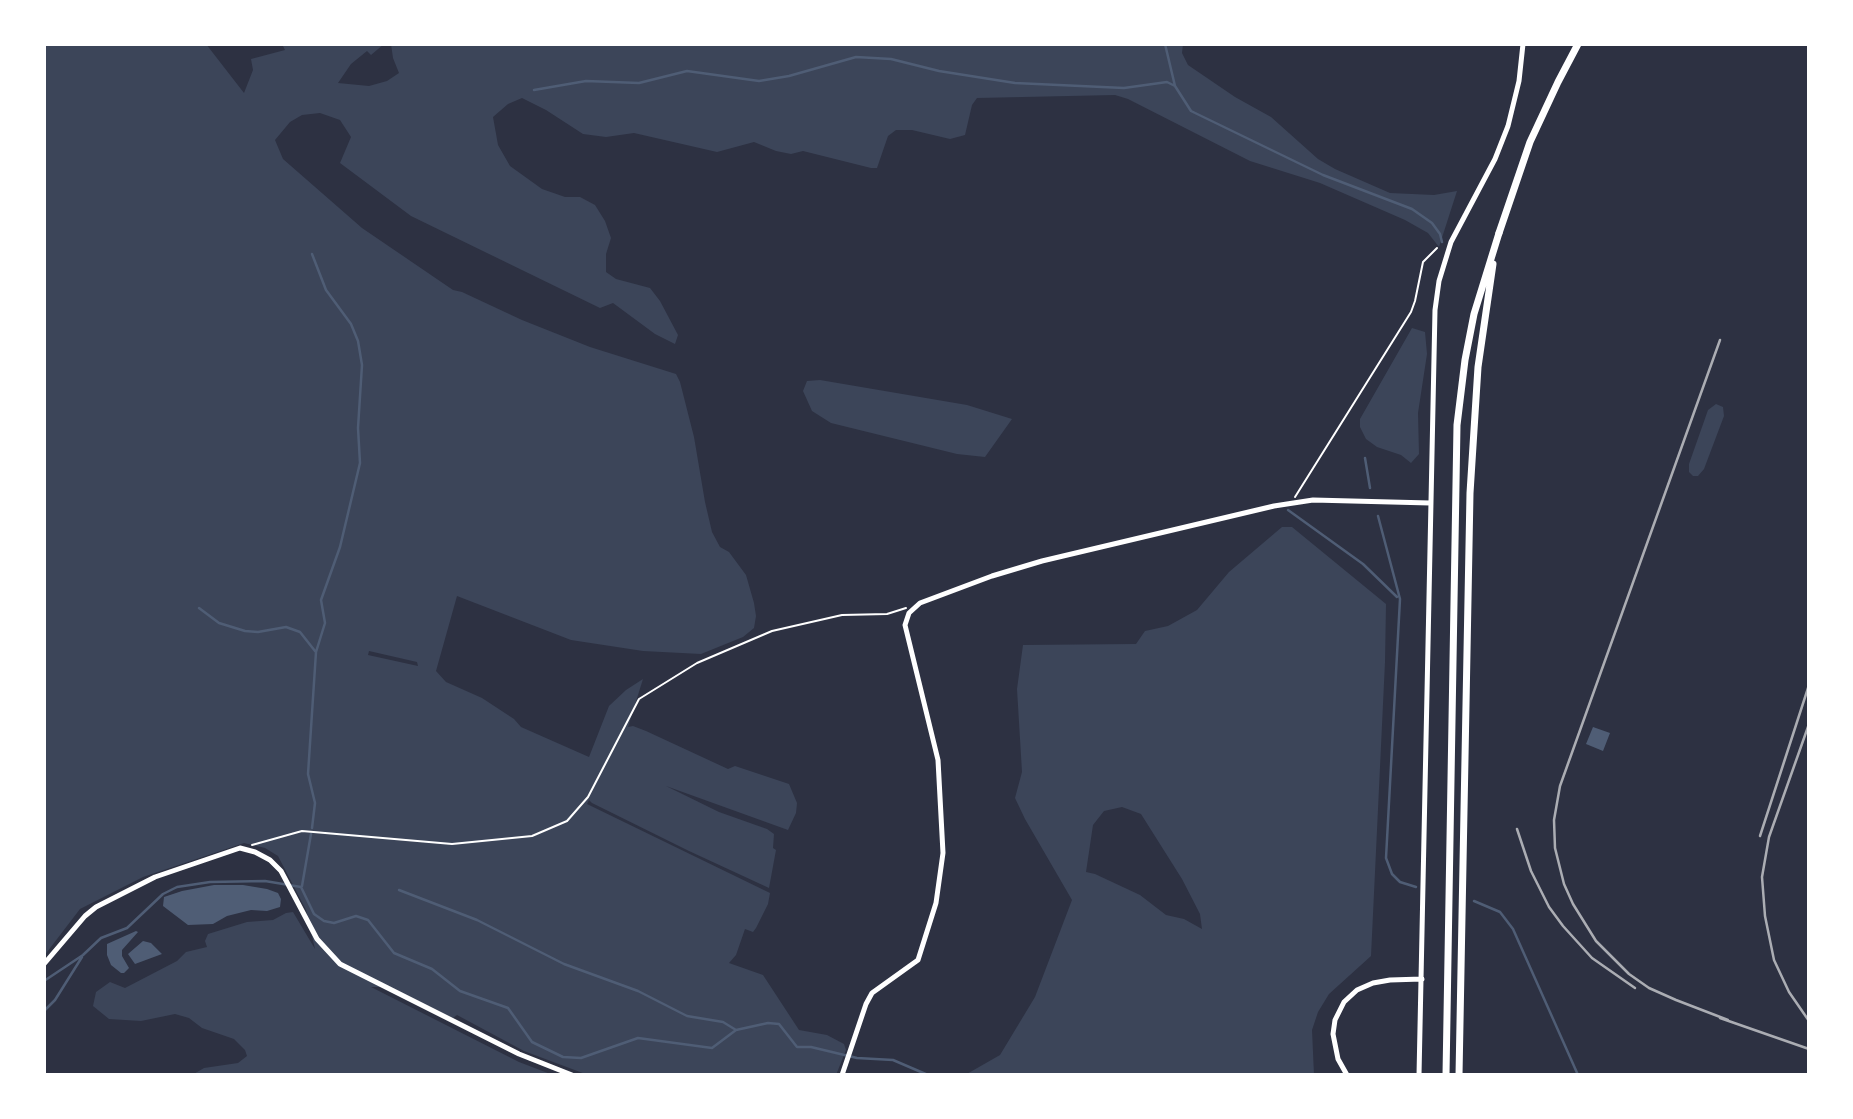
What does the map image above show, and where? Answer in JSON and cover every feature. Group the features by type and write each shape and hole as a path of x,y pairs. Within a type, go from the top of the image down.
{"main road":[{"path":"1446,1075 1457,425 1472,324 1499,233 1530,142 1578,44"},
{"path":"1459,1075 1469,494 1481,335 1499,233"}],"street":[{"path":"1419,1075 1434,327 1439,281 1451,242 1502,144 1514,108 1523,44"},
{"path":"842,1075 873,993 918,960 936,903 943,853 938,760 905,625 909,613 920,603 1042,561 1294,503 1312,500 1430,503"},
{"path":"44,964 96,906 155,877 240,848 270,860 285,877 317,939 340,964 519,1054 572,1075"},
{"path":"1347,1075 1336,1053 1332,1034 1335,1020 1344,1002 1357,990 1373,983 1422,979"}],"path":[{"path":"1294,503 1303,481 1411,312 1423,262 1437,248"},
{"path":"240,848 302,831 452,844 533,836 567,821 588,797 639,699 686,670 772,631 842,615 887,614 920,603"}],"shaded area":[{"path":"44,44 206,44 244,93 253,70 251,59 285,50 282,44 384,44 371,55 367,51 351,64 338,83 369,86 387,81 399,73 391,44 1183,44 1182,53 1188,65 1235,97 1271,117 1318,159 1335,169 1390,193 1434,195 1457,191 1439,247 1428,233 1405,220 1320,183 1250,161 1128,99 1115,95 977,98 972,105 965,135 950,139 912,130 896,130 888,136 877,168 803,151 791,154 776,151 754,142 717,152 634,133 606,137 583,134 522,98 508,104 493,117 498,145 510,166 542,189 565,197 580,197 595,205 611,238 606,254 606,272 616,279 650,288 678,335 675,344 655,334 613,303 600,308 411,216 340,163 351,137 340,120 320,113 302,115 290,122 275,140 283,159 362,228 453,290 590,347 676,374 694,437 712,532 720,547 729,552 746,575 756,616 754,628 743,637 701,654 643,651 571,640 457,596 436,671 446,682 482,698 514,719 521,727 589,757 609,706 643,679 628,727 646,731 728,769 735,766 789,784 797,803 796,813 788,830 666,786 719,812 774,834 773,848 776,850 769,888 589,800 587,804 770,893 768,904 756,928 753,932 745,929 736,955 729,963 763,975 799,1030 827,1035 844,1044 846,1050 836,1075 588,1075 524,1051 457,1015 453,1018 391,987 371,987 519,1062 553,1075 192,1075 204,1068 238,1063 247,1056 245,1050 234,1039 202,1028 189,1018 175,1014 141,1021 109,1019 93,1006 96,992 110,982 125,988 177,961 186,952 207,947 205,941 208,934 247,922 273,920 286,913 293,912 315,949 306,910 278,856 265,848 244,843 143,877 80,909 44,956","holes":["369,651 417,662 418,666 368,655"]},
{"path":"1412,328 1425,332 1427,354 1418,413 1419,454 1411,463 1401,455 1377,447 1366,439 1360,427 1360,419"},
{"path":"820,380 967,405 1012,419 985,457 957,454 831,423 812,411 803,391 807,381"},
{"path":"1716,404 1723,407 1724,416 1704,469 1698,476 1693,476 1689,472 1689,464 1708,410"},
{"path":"1282,527 1292,527 1386,604 1371,956 1329,994 1318,1012 1312,1030 1314,1075 965,1075 1000,1055 1035,997 1072,900 1015,798 1022,772 1017,689 1023,645 1136,644 1145,631 1168,626 1197,610 1229,572","holes":["1122,807 1141,814 1182,879 1200,914 1202,929 1184,919 1166,915 1140,895 1086,872 1093,825 1104,811"]},
{"path":"1593,727 1610,733 1603,751 1586,744"},
{"path":"214,885 243,885 267,889 278,893 281,899 280,907 227,916 213,924 188,925 163,906 164,897"},
{"path":"138,932 122,950 122,956 129,968 121,973 111,965 107,944"},
{"path":"143,941 151,943 162,954 135,964 128,954"}],"waterway":[{"path":"1165,44 1175,86 1191,111 1323,175 1412,209 1432,223 1442,242"},
{"path":"534,90 586,81 639,83 687,71 759,81 789,76 856,57 891,59 939,71 1015,83 1124,88 1167,82 1175,86"},
{"path":"312,254 326,290 351,324 358,341 362,365 358,428 360,463 340,547 321,600 325,623 316,652 308,774 315,803 312,828"},
{"path":"1365,458 1370,488"},
{"path":"1288,510 1363,564 1397,597"},
{"path":"1378,516 1400,599 1386,858 1392,874 1400,882 1416,887"},
{"path":"199,608 219,623 245,631 258,632 286,627 300,632 315,651"},
{"path":"302,886 311,834"},
{"path":"44,981 83,955 101,938 127,928 163,894 177,887 210,882 265,881 301,887 314,914 324,921 334,923 356,916 368,920 394,953 432,969 460,991 508,1008 532,1042 563,1057 581,1058 638,1038 712,1048 736,1030 768,1023 779,1024 797,1047 811,1047 857,1058 893,1060 928,1075"},
{"path":"399,890 477,920 564,964 638,991 687,1016 723,1022 736,1030"},
{"path":"1474,901 1500,912 1513,929 1578,1075"},
{"path":"44,1011 55,1000 82,957"}],"railway":[{"path":"1720,340 1560,786 1554,820 1555,848 1564,884 1596,941 1629,974 1649,988 1728,1020"},
{"path":"1760,836 1809,685"},
{"path":"1809,724 1769,837 1762,877 1765,916 1774,960 1789,992 1809,1021"},
{"path":"1517,829 1531,871 1549,907 1563,926 1592,958 1635,988"},
{"path":"1720,1018 1809,1049"}]}
